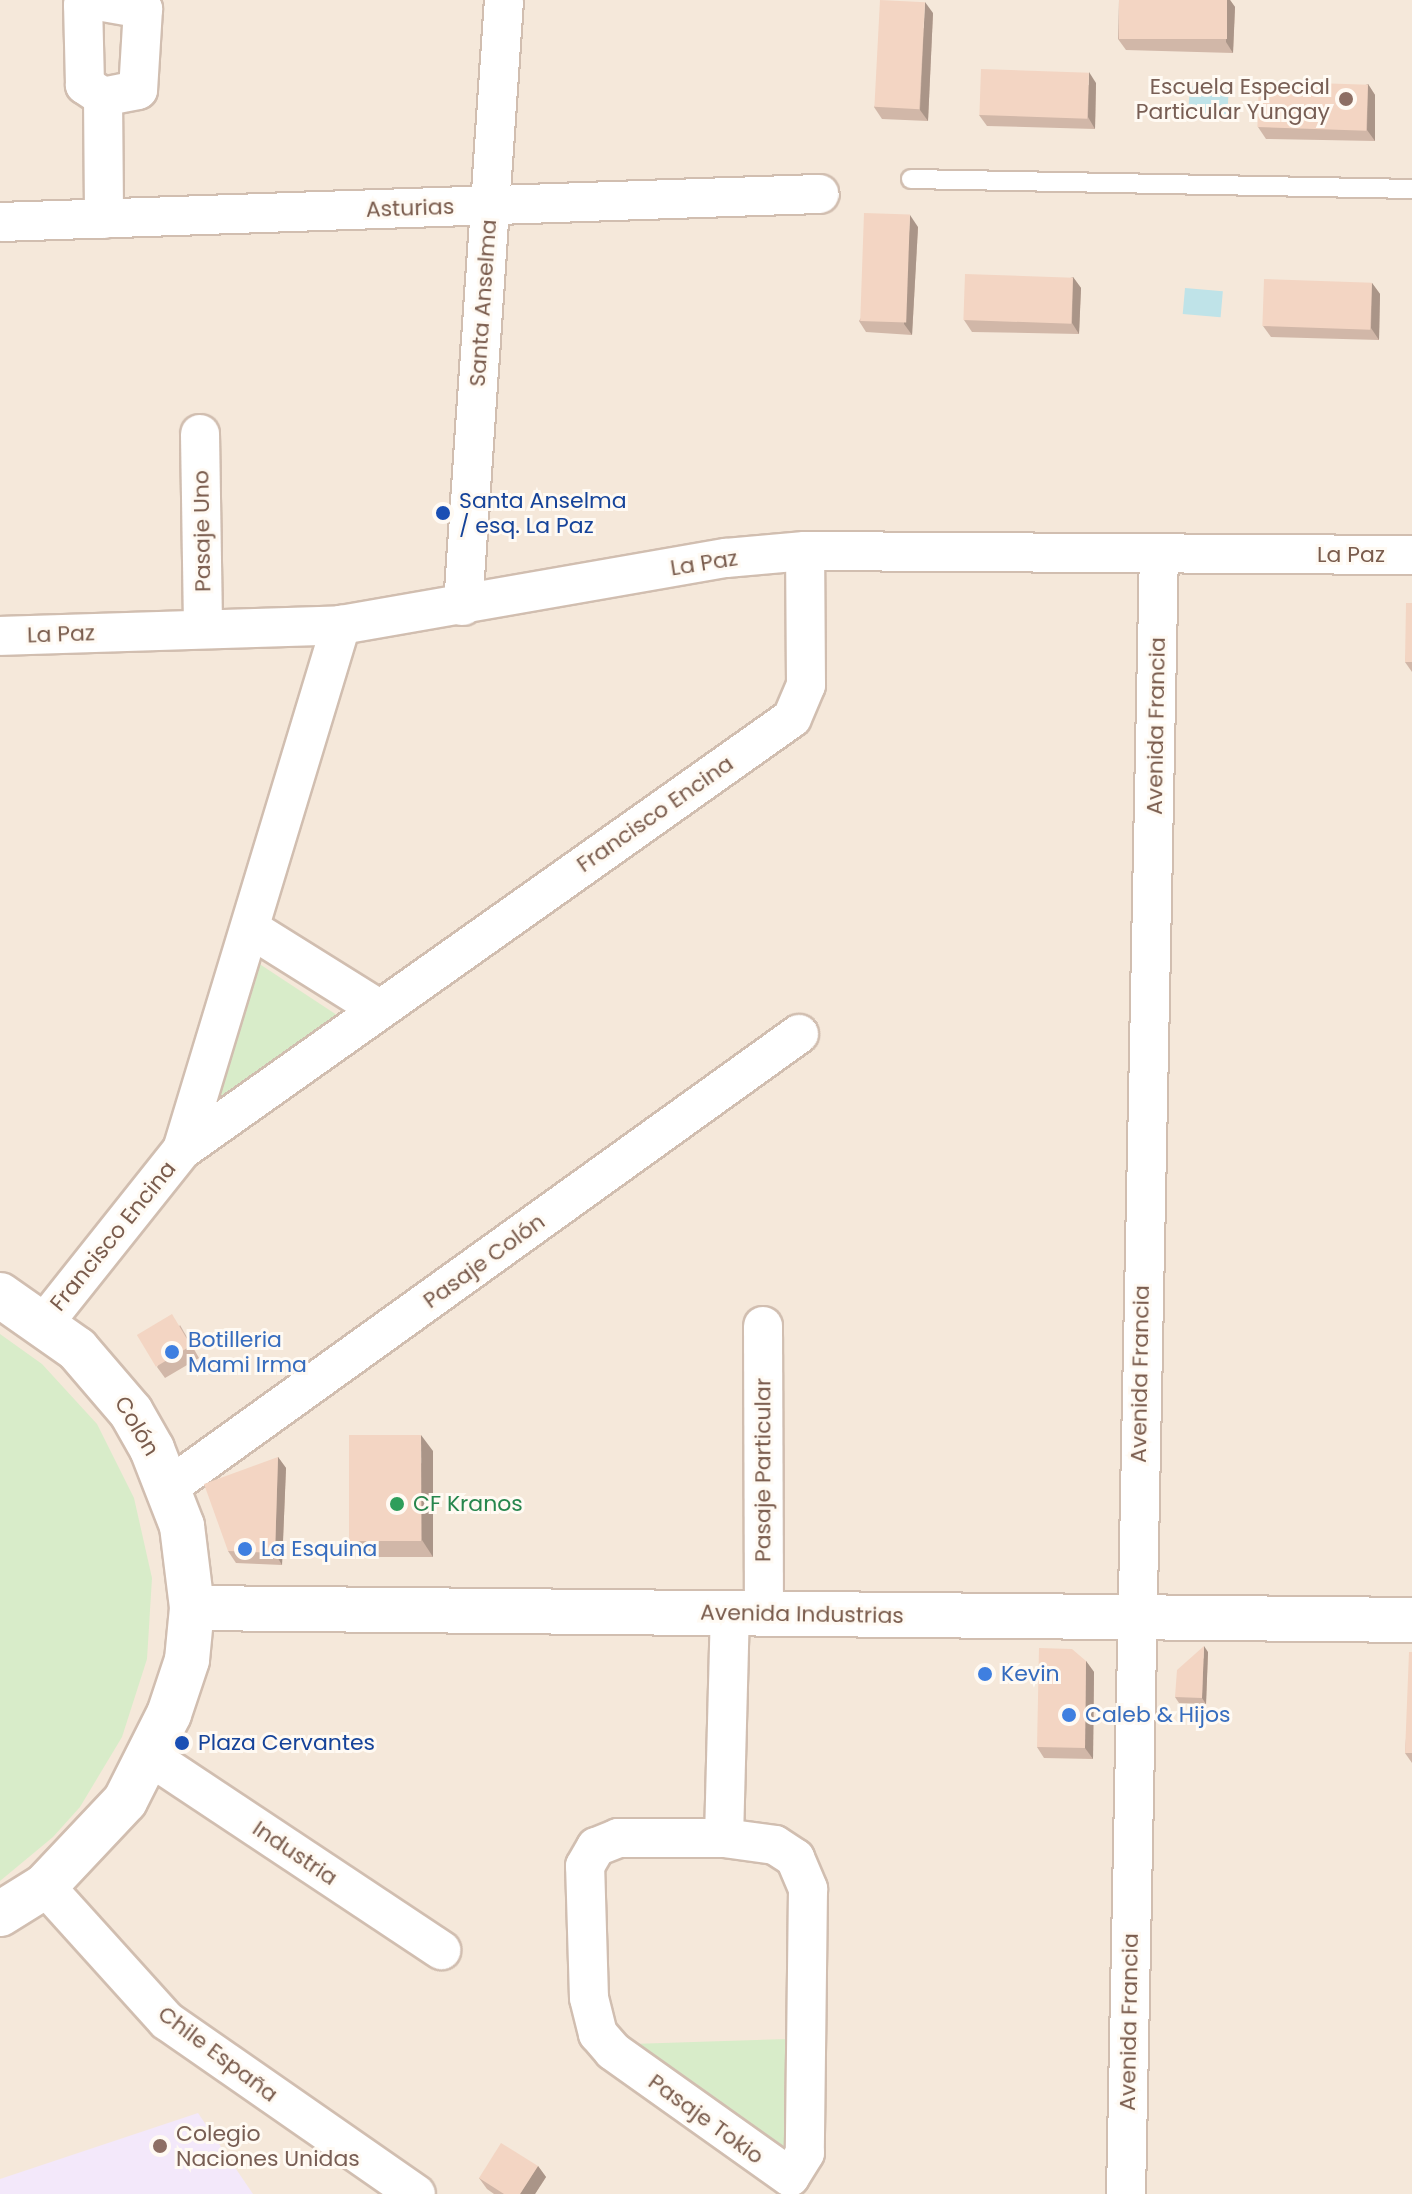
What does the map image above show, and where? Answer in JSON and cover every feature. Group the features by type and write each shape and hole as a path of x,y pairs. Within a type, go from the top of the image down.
{"street":[{"path":"92,0 127,2 145,14 142,87 103,97 85,85 83,5 92,0"},
{"name":"Santa Anselma","path":"463,606 504,0"},
{"path":"103,97 104,219"},
{"name":"Asturias","path":"0,222 820,194"},
{"name":"Pasaje Uno","path":"200,434 203,628"},
{"name":"La Paz","path":"0,636 341,625 726,558 805,551 1412,555"},
{"name":"Francisco Encina","path":"45,1322 182,1150 792,718 806,685 805,551"},
{"name":"Avenida Francia","path":"1126,2194 1134,1617 1159,553"},
{"name":"Francisco Encina","path":"182,1150 341,625"},
{"path":"251,929 379,1009"},
{"name":"Pasaje Colón","path":"169,1487 799,1034"},
{"name":"Colón","path":"0,1295 45,1322 106,1379 138,1424 169,1487 184,1540 192,1608"},
{"name":"Pasaje Particular","path":"747,1613 763,1326"},
{"path":"0,1914 45,1886 125,1801 149,1756 187,1660 192,1608"},
{"name":"Avenida Industrias","path":"192,1608 1412,1620"},
{"path":"724,1838 747,1613"},
{"name":"Industria","path":"149,1756 441,1950"},
{"name":"Pasaje Tokio","path":"618,1838 724,1838 775,1845 795,1858 808,1889 805,2153 790,2177 613,2051 598,2034 589,1998 585,1866 596,1847 618,1838"},
{"name":"Chile España","path":"45,1886 167,2021 416,2194"}],"lane":[{"path":"911,179 1412,189"}],"shaded area":[{"path":"0,0 1412,0 1412,2194 0,2194"},
{"name":"Colegio Naciones Unidas","path":"198,2113 253,2194 0,2194 0,2179"}],"green space":[{"path":"255,961 346,1021 205,1122"},
{"path":"0,1334 42,1364 97,1424 134,1498 152,1578 147,1659 122,1737 80,1807 53,1837 0,1881"},
{"path":"789,2039 786,2153 631,2044"}],"water":[{"path":"1190,86 1229,89 1227,115 1188,112"},
{"path":"1185,288 1223,291 1221,317 1183,314"}],"building":[{"path":"880,0 925,2 919,109 874,107"},
{"path":"1119,0 1227,0 1227,39 1119,39"},
{"path":"981,69 1089,73 1087,119 979,115"},
{"path":"1259,81 1368,85 1366,131 1257,127"},
{"path":"864,213 910,215 906,323 860,321"},
{"path":"965,274 1073,278 1071,324 963,320"},
{"path":"1264,279 1372,283 1370,330 1262,326"},
{"path":"1406,603 1412,603 1412,662 1405,662"},
{"name":"Botilleria Mami Irma","path":"172,1314 191,1346 156,1367 137,1335"},
{"name":"CF Kranos","path":"349,1435 421,1435 421,1541 349,1541"},
{"path":"278,1457 275,1553 228,1551 204,1484"},
{"path":"1204,1646 1202,1698 1175,1697 1177,1670"},
{"name":"Caleb & Hijos","path":"1039,1648 1072,1649 1086,1661 1085,1748 1037,1747"},
{"path":"1409,1652 1412,1652 1412,1753 1405,1753"},
{"path":"501,2143 538,2166 520,2194 504,2194 479,2178"}],"place":[{"name":"Escuela Especial Particular Yungay","path":"1346,99"},
{"name":"Santa Anselma / esq. La Paz","path":"443,513"},
{"name":"Botilleria Mami Irma","path":"172,1352"},
{"name":"CF Kranos","path":"397,1504"},
{"name":"La Esquina","path":"245,1549"},
{"name":"Kevin","path":"985,1674"},
{"name":"Caleb & Hijos","path":"1069,1715"},
{"name":"Plaza Cervantes","path":"182,1743"},
{"name":"Colegio Naciones Unidas","path":"160,2146"}]}
